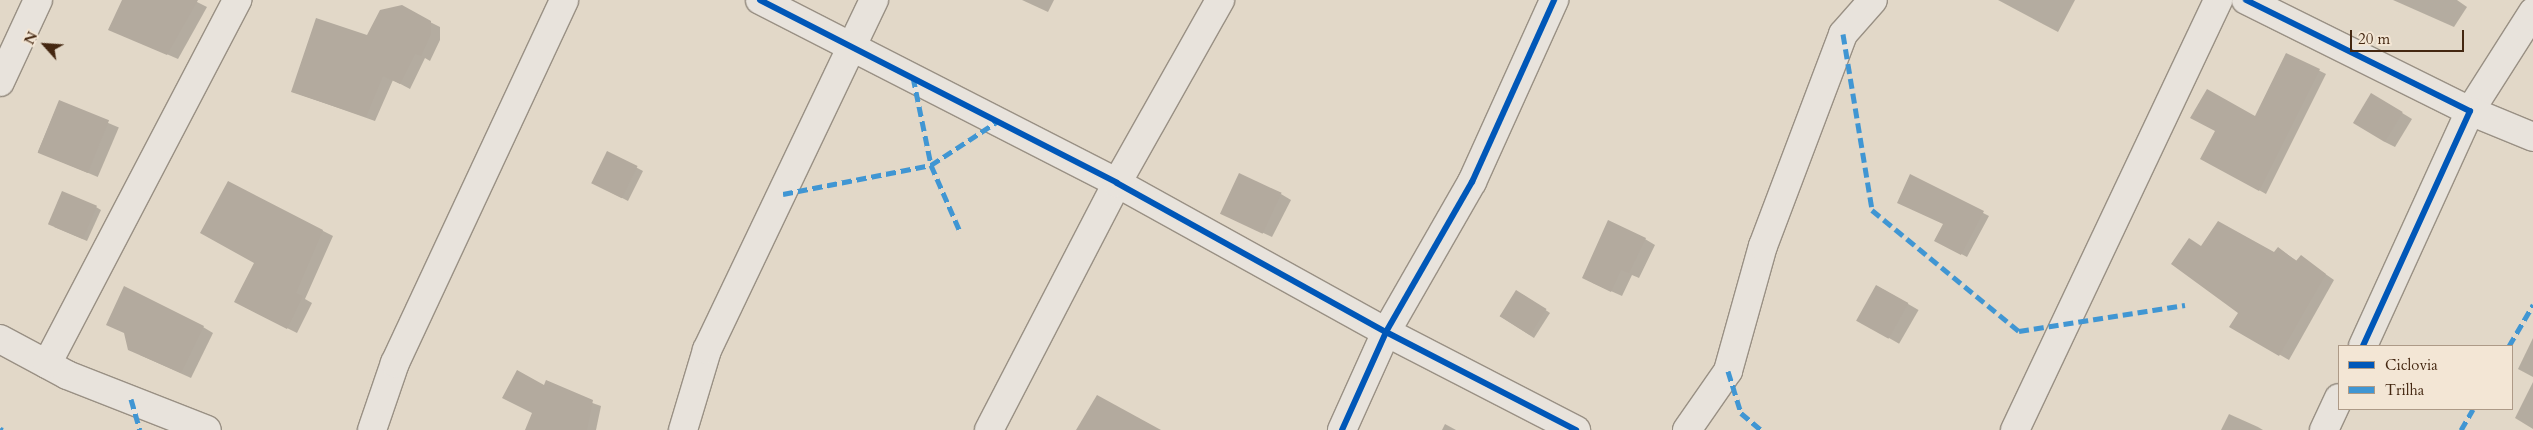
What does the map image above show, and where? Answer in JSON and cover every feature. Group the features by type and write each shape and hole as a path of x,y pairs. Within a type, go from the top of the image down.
{"street":[{"path":"0,82 38,0"},
{"path":"47,364 237,0"},
{"path":"372,430 394,363 564,0"},
{"path":"760,0 1117,183 1386,332 1576,430"},
{"path":"683,430 707,350 854,47 874,0"},
{"path":"989,430 1117,183 1220,0"},
{"path":"1342,430 1386,332 1472,182 1554,0"},
{"path":"1687,430 1728,371 1762,246 1844,34 1873,0"},
{"path":"2016,430 2218,0"},
{"path":"2246,0 2470,111 2533,136"},
{"path":"2363,345 2470,111 2533,12"},
{"path":"0,338 47,364 207,430"},
{"path":"2324,430 2338,400"}],"building":[{"path":"122,0 198,0 167,55 108,30"},
{"path":"402,5 431,21 431,34 421,56 415,54 400,84 383,76 366,117 291,92 316,18 367,35 380,10"},
{"path":"2286,53 2320,69 2259,191 2200,159 2215,131 2190,118 2207,89 2255,116"},
{"path":"2371,93 2403,112 2385,142 2353,123"},
{"path":"59,100 109,120 88,173 38,153"},
{"path":"607,151 638,166 622,198 591,183"},
{"path":"1239,173 1282,193 1263,234 1220,214"},
{"path":"1910,174 1984,211 1961,255 1934,241 1943,224 1897,203"},
{"path":"228,181 323,230 296,293 303,296 287,329 234,302 254,263 200,233"},
{"path":"62,191 97,206 83,239 48,224"},
{"path":"1608,220 1646,238 1629,273 1621,270 1611,292 1582,278"},
{"path":"2218,221 2274,252 2278,247 2296,261 2301,255 2326,274 2279,356 2229,327 2238,313 2171,264 2189,238 2201,246"},
{"path":"1876,285 1908,303 1888,339 1856,321"},
{"path":"124,286 204,326 181,373 128,350 124,333 106,325"},
{"path":"1516,290 1547,309 1530,335 1500,316"},
{"path":"517,370 544,385 546,380 593,400 587,430 525,430 532,413 502,398"},
{"path":"1097,395 1161,430 1076,430"}],"marked path":[{"path":"1843,34 1872,210 2019,331 2185,305"},
{"path":"913,77 931,165 959,229"},
{"path":"783,194 931,165 998,121"},
{"path":"2510,345 2533,305"},
{"path":"1728,371 1741,413 1761,430"},
{"path":"131,399 140,430"},
{"path":"2461,430 2472,410"}],"cycle path":[{"path":"760,0 1117,183 1386,332 1576,430"},
{"path":"1342,430 1386,332 1472,182 1554,0"},
{"path":"2246,0 2470,111 2363,345"}]}
